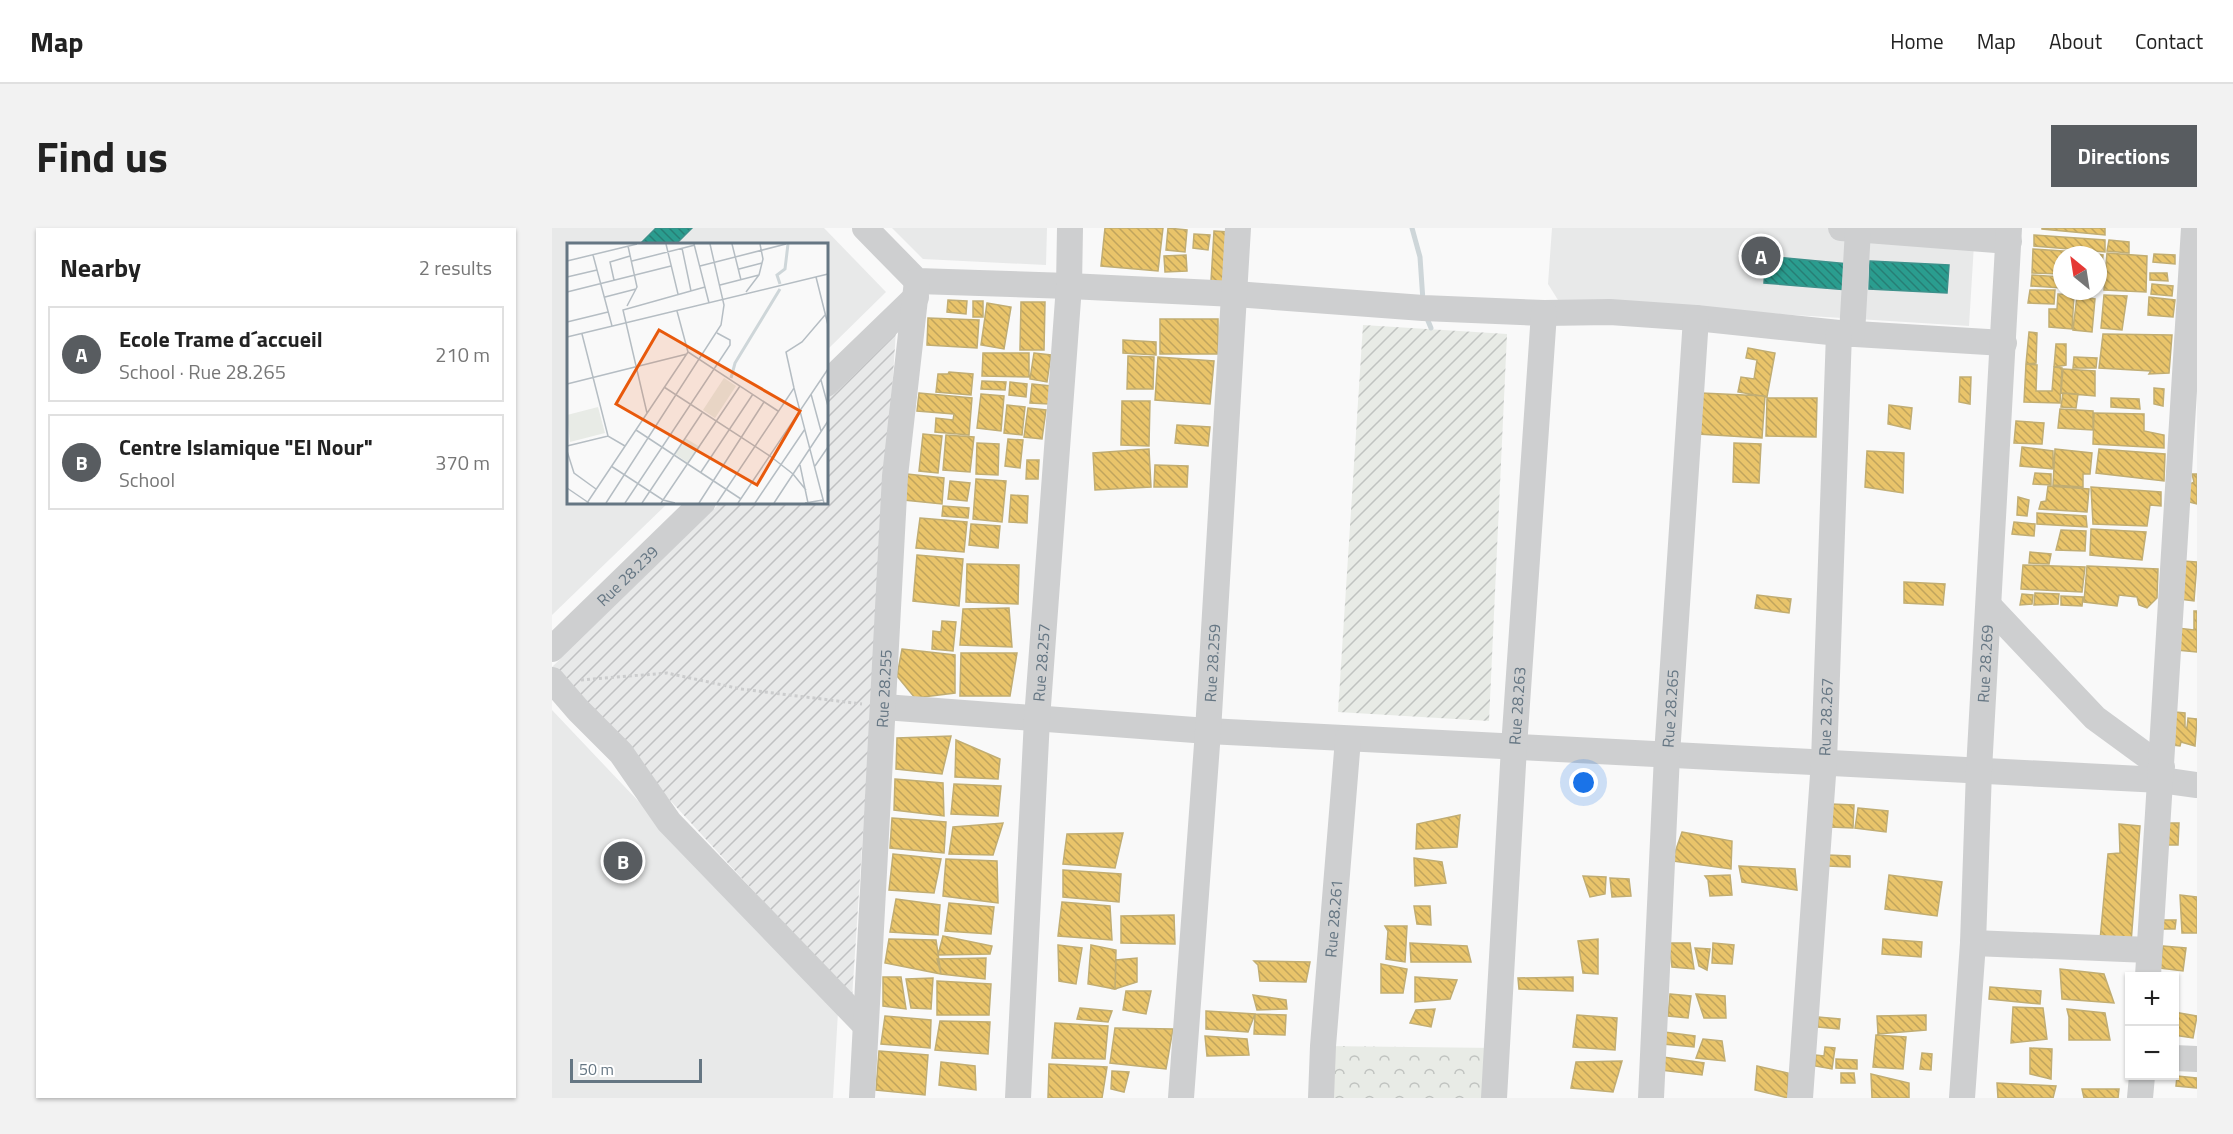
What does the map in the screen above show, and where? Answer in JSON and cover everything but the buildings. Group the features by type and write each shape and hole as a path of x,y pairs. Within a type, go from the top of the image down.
{"street":[{"path":"865,228 917,289"},
{"name":"Rue 28.257","path":"1018,1098 1037,719 1069,286 1070,228"},
{"name":"Rue 28.259","path":"1181,1098 1208,731 1238,228"},
{"path":"2148,972 2194,228"},
{"path":"1850,229 2009,234"},
{"name":"Rue 28.267","path":"1800,1098 1824,761 1850,229"},
{"name":"Rue 28.269","path":"1962,1098 2009,234"},
{"path":"828,382 917,289 1069,286 1544,314 1610,312 1845,333 2004,343"},
{"name":"Rue 28.255","path":"862,1098 895,476 917,289"},
{"name":"Rue 28.263","path":"1494,1098 1514,747 1544,314"},
{"name":"Rue 28.265","path":"1651,1098 1667,754 1696,318"},
{"name":"Rue 28.239","path":"552,649 701,504"},
{"path":"1989,606 2095,718 2161,773"},
{"path":"553,681 585,718 621,753 669,822 865,1025"},
{"path":"884,707 1348,739 1979,770 2161,773 2197,785"},
{"name":"Rue 28.261","path":"1322,1098 1323,1046 1348,739"},
{"path":"1972,943 2149,950"},
{"path":"2179,1058 2197,1059"},
{"path":"2140,1098 2142,1080"}],"path":[{"path":"553,681 667,673 741,689 884,707"}],"shaded area":[{"path":"552,228 824,228 886,292 828,349 828,243 567,243 567,504 667,504 552,615"},
{"path":"892,228 1047,228 1046,265 923,259"},
{"path":"1552,228 1975,228 1969,326 1558,300 1548,284"},
{"path":"896,330 852,998 552,672 552,667 719,504 828,504 828,397"},
{"path":"552,710 838,1012 833,1098 552,1098"}],"green space":[{"path":"1363,325 1507,334 1489,721 1338,712"},
{"path":"1323,1046 1497,1048 1492,1098 1321,1098"}],"waterway":[{"path":"1412,228 1420,257 1423,301"},
{"path":"1426,316 1431,328"}],"place":[{"name":"Ecole Trame d´accueil","path":"1761,256"},
{"name":"Centre Islamique \"El Nour\"","path":"623,861"}]}
